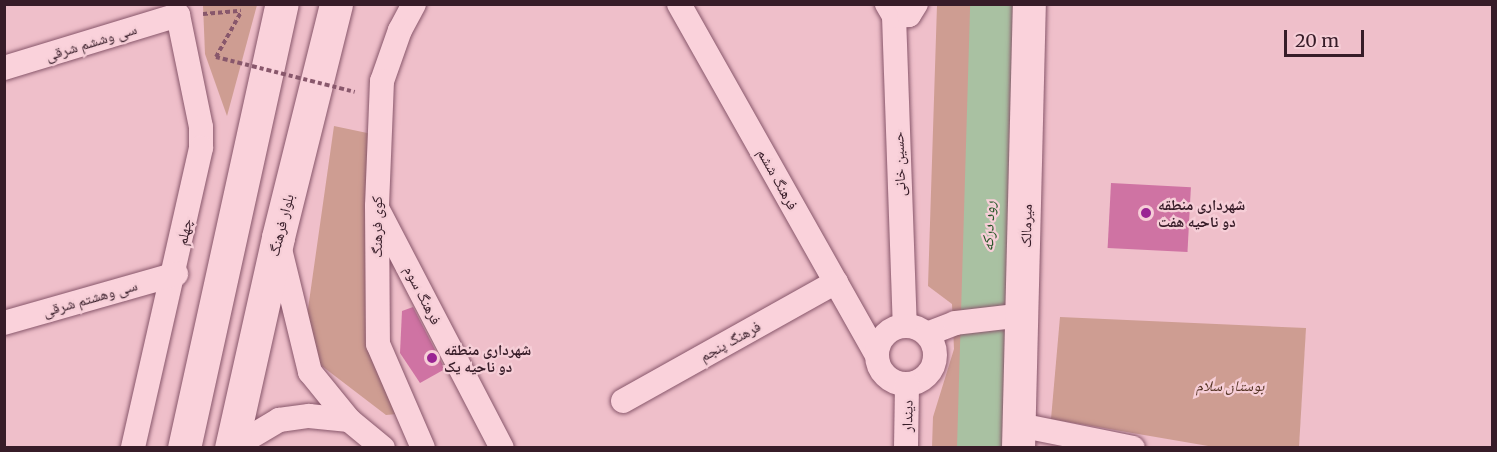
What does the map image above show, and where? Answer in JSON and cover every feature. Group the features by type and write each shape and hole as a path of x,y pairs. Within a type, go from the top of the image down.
{"main road":[{"path":"184,447 282,4"},
{"name":"بلوار فرهنگ","path":"231,447 278,237 336,4"},
{"name":"میرمالک","path":"1018,436 1011,317 1029,4"}],"street":[{"name":"کوی فرهنگ","path":"414,4 400,30 382,81 377,206 378,344 423,447"},
{"name":"فرهنگ ششم","path":"679,4 876,353"},
{"path":"890,10 909,15 916,4"},
{"name":"حسین خانی","path":"890,10 904,326"},
{"name":"سی وششم شرقی","path":"4,68 178,15"},
{"name":"چهلم","path":"133,447 176,274 201,148 201,127 178,15"},
{"name":"فرهنگ سوم","path":"377,206 502,447"},
{"path":"278,237 310,372 349,420 383,447"},
{"name":"سی وهشتم شرقی","path":"4,322 176,274"},
{"name":"فرهنگ پنجم","path":"623,401 836,282"},
{"path":"927,334 935,352 931,370 917,383 907,385 888,379 881,372 876,353 888,331 904,326 927,334 955,323 1011,317"},
{"name":"دیندار","path":"906,447 907,385"},
{"path":"231,447 279,420 309,416 349,420"},
{"path":"1018,436 1133,447"}],"path":[{"path":"178,15 241,11 216,57 355,92"}],"green space":[{"path":"203,5 257,5 227,116 205,54"},
{"path":"937,5 976,5 963,447 932,447 933,417 954,349 952,304 928,286"},
{"path":"334,126 372,134 371,345 397,414 386,415 314,360 306,323"},
{"name":"بوستان سلام","path":"1060,317 1306,328 1299,447 1214,447 1051,419"}],"building":[{"path":"1111,183 1191,187 1187,252 1108,248"},
{"path":"413,307 445,369 420,383 400,353 402,311"}],"waterway":[{"name":"رود درکه","path":"981,448 994,4"}],"place":[{"name":"شهرداری منطقه دو ناحیه هفت","path":"1146,213"},
{"name":"شهرداری منطقه دو ناحیه یک","path":"432,358"}]}
